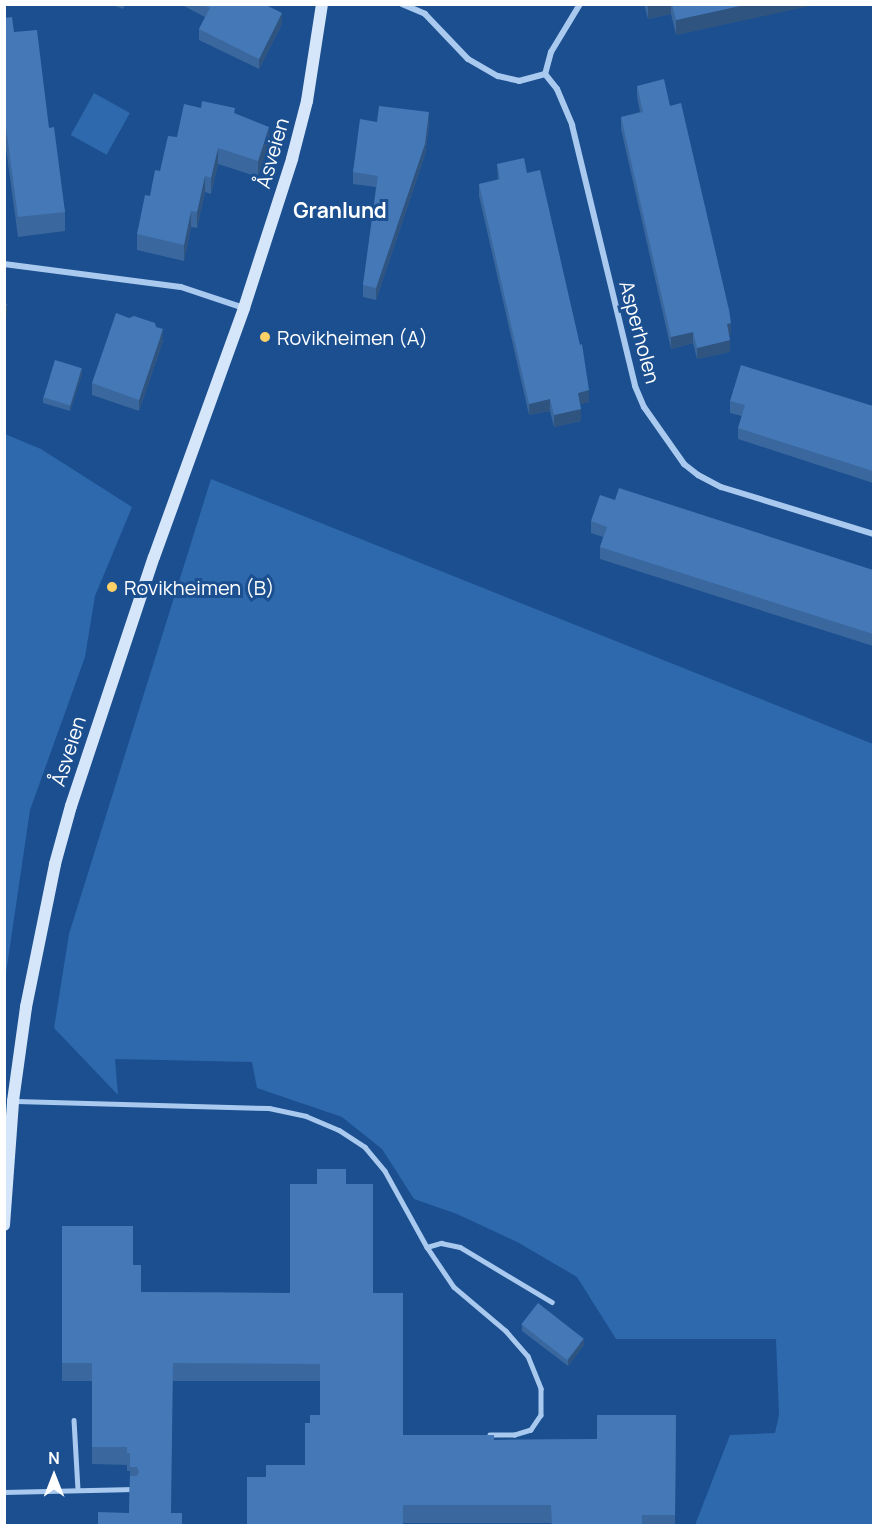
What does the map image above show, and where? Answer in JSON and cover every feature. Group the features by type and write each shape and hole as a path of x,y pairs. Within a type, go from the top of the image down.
{"street":[{"name":"Åsveien","path":"4,1225 13,1101 40,932 71,806 154,556 244,308 292,159 307,101 322,4"},
{"path":"402,4 425,14 468,59 498,76 519,81 545,74 551,52 580,4"},
{"name":"Asperholen","path":"545,74 557,89 572,125 635,386 644,407 677,454 698,476 721,487 873,534"},
{"path":"4,264 181,287 244,308"}],"lane":[{"path":"13,1101 269,1108 306,1116 339,1130 365,1147 385,1171 427,1247 454,1287 506,1331 528,1356 541,1389 541,1415 531,1430 515,1435 480,1436"},
{"path":"427,1247 441,1243 460,1247 552,1302"},
{"path":"74,1420 78,1490"},
{"path":"4,1492 135,1489"}],"shaded area":[{"path":"94,93 130,113 107,155 71,135"},
{"path":"5,434 41,449 132,507 95,596 85,657 30,810 5,980"},
{"path":"211,479 873,744 873,1525 695,1525 730,1435 775,1433 779,1415 776,1339 616,1339 577,1277 519,1243 457,1214 414,1199 382,1149 342,1117 257,1088 252,1062 115,1059 118,1095 54,1028 69,934"}],"building":[{"path":"202,4 264,4 282,13 259,59 199,29 210,8"},
{"path":"672,4 749,4 676,20"},
{"path":"12,17 14,32 37,30 49,128 54,127 65,212 18,217 4,113 4,18"},
{"path":"664,79 670,106 681,103 731,323 727,324 730,340 697,348 693,332 671,337 621,117 643,112 637,86"},
{"path":"202,101 235,108 234,113 269,127 258,161 218,148 211,178 205,176 197,212 191,211 184,245 137,234 145,195 150,196 155,170 160,171 168,136 177,137 184,104 201,108"},
{"path":"379,106 429,112 425,144 376,288 363,285 378,176 353,172 360,119 377,122"},
{"path":"524,158 527,173 540,170 580,345 582,344 589,390 578,393 581,409 554,415 550,399 529,404 479,184 500,179 497,164"},
{"path":"116,313 155,323 156,327 163,329 139,400 92,383"},
{"path":"55,360 82,368 70,405 44,397"},
{"path":"741,365 873,406 873,471 738,428 745,405 730,401"},
{"path":"619,488 873,570 873,634 600,547 607,527 591,521 600,495 615,500"},
{"path":"317,1169 346,1169 346,1184 373,1184 373,1293 403,1293 403,1435 494,1435 494,1440 597,1439 597,1415 676,1415 675,1515 642,1515 642,1526 552,1526 551,1505 403,1505 403,1526 247,1526 247,1477 266,1477 266,1465 305,1465 305,1423 310,1423 310,1415 320,1415 320,1364 173,1363 171,1513 182,1513 182,1526 98,1526 98,1512 129,1513 130,1476 137,1476 139,1472 137,1467 130,1467 130,1453 127,1453 127,1447 92,1447 92,1363 62,1363 62,1226 133,1226 133,1265 141,1265 141,1292 290,1293 290,1184 317,1184"},
{"path":"538,1303 584,1339 567,1360 521,1324"}],"place":[{"name":"Rovikheimen (A)","path":"265,337"},
{"name":"Rovikheimen (B)","path":"112,587"}],"district":[{"name":"Granlund","path":"340,210"}]}
